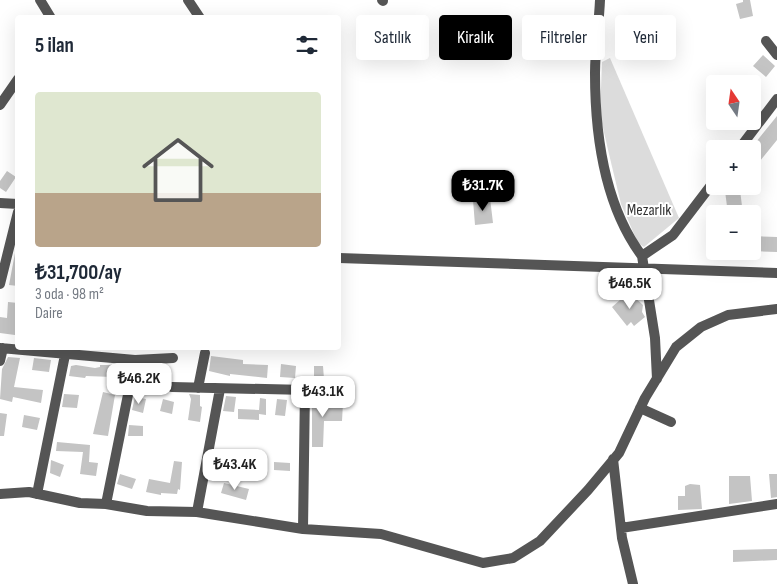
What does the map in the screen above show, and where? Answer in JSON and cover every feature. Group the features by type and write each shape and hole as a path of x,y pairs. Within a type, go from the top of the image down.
{"street":[{"path":"40,0 49,15"},
{"path":"188,0 198,15"},
{"path":"600,0 595,71 596,115 607,181 628,237 642,256 654,338 657,379"},
{"path":"766,41 777,55"},
{"path":"0,105 15,83"},
{"path":"746,140 777,99"},
{"path":"642,256 673,235 706,192"},
{"path":"0,203 15,204"},
{"path":"0,284 13,247 15,233"},
{"path":"341,258 777,273"},
{"path":"0,494 29,492 80,503 106,504 147,511 197,512 303,529 381,534 483,563 513,558 540,541 588,490 613,459 676,347 701,327 728,315 777,309"},
{"path":"0,361 1,348 15,349"},
{"path":"32,350 135,360 173,358"},
{"path":"36,494 62,352"},
{"path":"198,388 205,353"},
{"path":"106,504 135,360"},
{"path":"172,387 350,391"},
{"path":"197,512 220,389"},
{"path":"303,529 305,389"},
{"path":"640,408 671,422"},
{"path":"613,459 621,528 633,584"},
{"path":"621,528 777,504"}],"green space":[{"name":"Mezarlık","path":"610,58 679,218 644,247 638,243 621,204 600,115 602,62"}],"building":[{"path":"743,0 750,0 753,16 740,19 736,4 743,2"},
{"path":"763,55 775,66 766,77 753,66"},
{"path":"777,116 777,140 761,160 761,140 758,140"},
{"path":"7,171 15,176 6,192 0,188 0,181"},
{"path":"726,195 741,195 742,205 727,205"},
{"path":"490,198 493,223 475,225 473,200"},
{"path":"761,236 777,237 777,252 761,251"},
{"path":"15,253 15,286 9,285"},
{"path":"629,292 643,305 642,312 645,317 634,326 631,322 627,326 612,307"},
{"path":"8,302 15,303 15,335 0,333 0,317 7,318"},
{"path":"211,356 243,360 243,364 268,365 267,378 230,374 230,376 209,371"},
{"path":"8,357 20,358 14,387 43,390 41,403 13,397 12,402 0,399 2,369"},
{"path":"34,358 51,360 49,372 32,370"},
{"path":"281,364 296,366 295,378 280,377"},
{"path":"100,365 113,365 113,377 86,376 85,378 69,376 71,366 95,368 100,367"},
{"path":"314,366 323,366 324,379 314,380"},
{"path":"140,369 157,370 157,385 141,384 141,379 139,379"},
{"path":"103,392 115,395 108,436 93,434"},
{"path":"64,394 79,395 77,408 62,407"},
{"path":"189,394 200,395 200,406 202,407 200,422 188,420 191,399"},
{"path":"226,396 236,397 234,412 223,411"},
{"path":"135,397 146,399 143,413 132,410"},
{"path":"312,397 324,397 325,403 343,403 342,421 324,421 323,447 312,447"},
{"path":"260,398 266,399 266,415 259,414 259,420 238,419 238,409 259,410"},
{"path":"163,399 174,402 172,414 160,411"},
{"path":"277,399 287,400 285,416 275,415"},
{"path":"0,413 7,414 4,436 0,436"},
{"path":"24,415 40,418 37,430 22,427"},
{"path":"129,425 143,426 143,436 128,436"},
{"path":"57,442 90,445 89,462 98,463 96,476 80,474 83,452 56,451"},
{"path":"51,460 64,465 60,477 50,473"},
{"path":"174,461 182,462 180,490 178,489 177,494 161,493 161,495 146,492 149,479 170,483"},
{"path":"274,462 290,463 290,471 274,470"},
{"path":"120,474 136,479 132,489 117,484"},
{"path":"769,474 777,474 777,497 771,498"},
{"path":"729,476 750,476 752,501 729,504"},
{"path":"224,483 249,489 246,500 221,493"},
{"path":"690,484 700,485 702,509 678,510 678,496 685,496 685,486"},
{"path":"777,549 777,560 733,562 733,550"}]}
